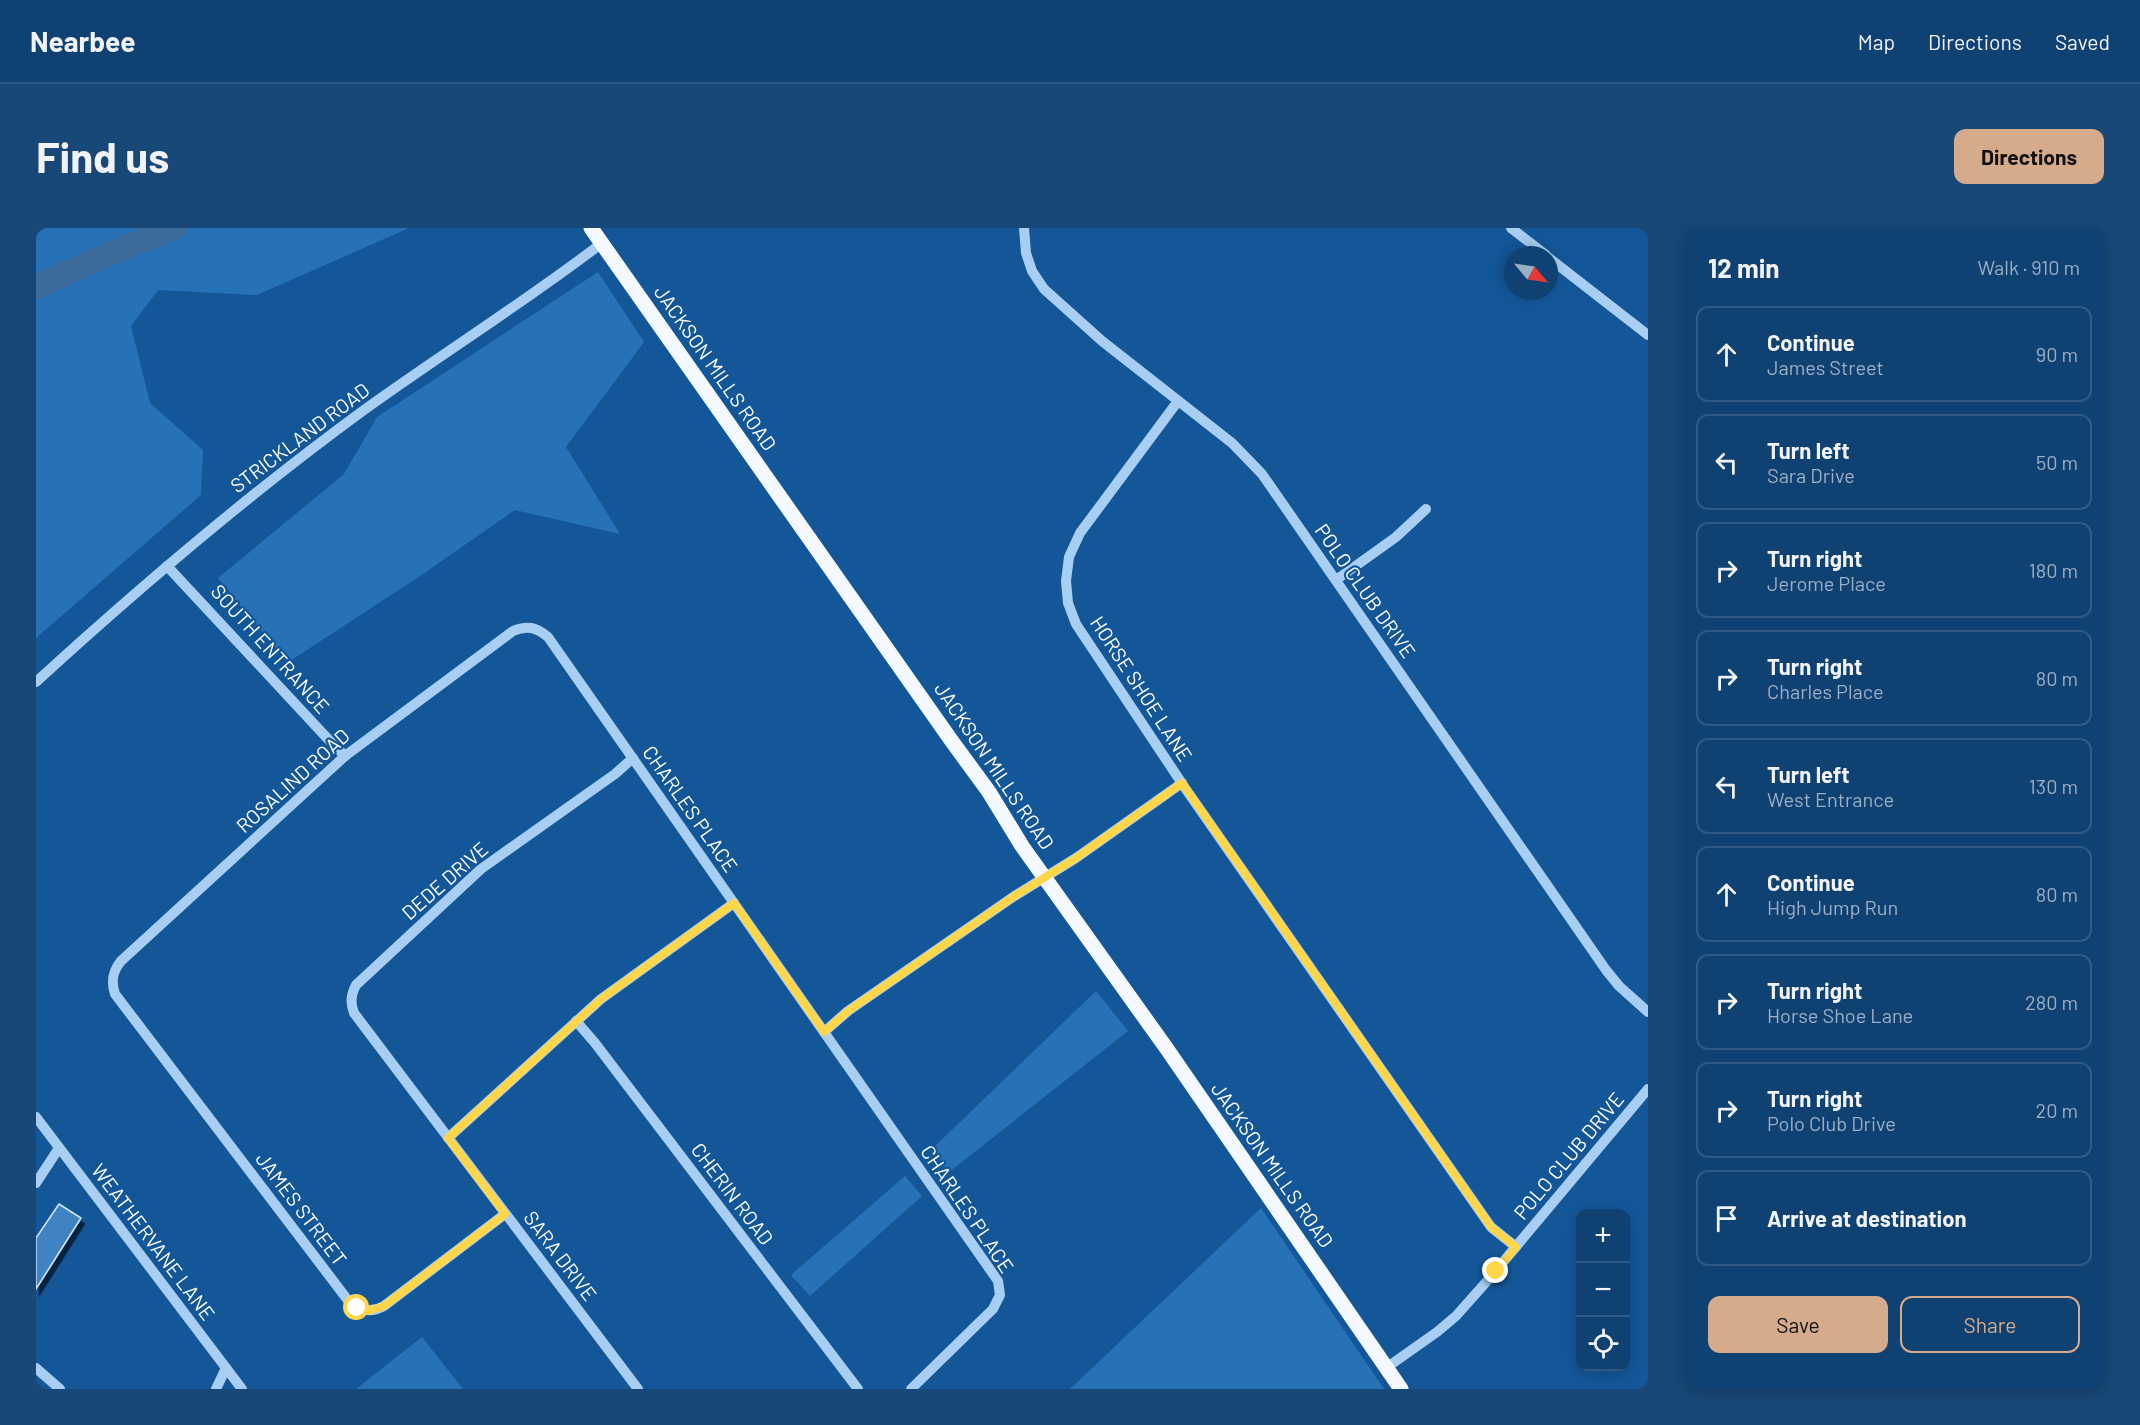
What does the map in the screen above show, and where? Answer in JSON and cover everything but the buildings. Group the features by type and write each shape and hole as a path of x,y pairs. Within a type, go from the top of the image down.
{"main road":[{"name":"JACKSON MILLS ROAD","path":"591,228 944,731 976,773 1022,846 1167,1049 1401,1389"}],"street":[{"name":"POLO CLUB DRIVE","path":"1023,228 1026,253 1032,271 1044,289 1102,341 1232,443 1249,459 1606,970 1619,986 1648,1012"},
{"path":"1511,228 1534,246"},
{"name":"STRICKLAND ROAD","path":"36,682 167,566 252,496 364,410 602,243"},
{"path":"1558,264 1648,334"},
{"name":"HORSE SHOE LANE","path":"1178,401 1080,533 1069,557 1065,581 1068,603 1076,624 1182,783 1491,1227 1516,1247"},
{"path":"1335,580 1396,537 1426,509"},
{"name":"SOUTH ENTRANCE","path":"167,566 345,756"},
{"name":"ROSALIND ROAD","path":"112,985 112,976 121,962 345,756 521,627"},
{"name":"CHARLES PLACE","path":"521,627 539,630 548,637 998,1281 1000,1294 993,1309 911,1389"},
{"name":"DEDE DRIVE","path":"388,1059 354,1013 351,1004 352,993 356,985 481,869 615,774 633,758"},
{"path":"824,1032 848,1011 1013,897 1076,858 1182,783"},
{"path":"448,1138 601,999 734,903"},
{"name":"JAMES STREET","path":"112,985 122,1004 343,1294 357,1308 368,1311 384,1306 505,1214"},
{"name":"CHERIN ROAD","path":"576,1021 858,1389"},
{"name":"SARA DRIVE","path":"388,1059 638,1389"},
{"name":"POLO CLUB DRIVE","path":"1386,1368 1456,1316 1648,1089"},
{"name":"WEATHERVANE LANE","path":"36,1117 242,1389"},
{"path":"36,1183 59,1148"},
{"path":"36,1368 60,1389"},
{"path":"216,1389 226,1368"}],"shaded area":[{"path":"36,228 409,228 257,295 158,290 131,326 150,403 203,450 201,495 36,638"},
{"path":"598,272 644,342 566,447 620,534 515,510 417,578 287,663 218,578 344,474 377,417"},
{"path":"1096,991 1128,1031 948,1173 933,1148"},
{"path":"905,1176 922,1196 810,1296 791,1275"},
{"path":"1261,1208 1384,1389 1070,1389"},
{"path":"422,1337 463,1389 356,1389"}],"waterway":[{"path":"36,287 104,256 175,228"}],"route":[{"path":"357,1308 368,1311 384,1306 505,1214 448,1138 601,999 734,903 824,1032 848,1011 1013,897 1076,858 1182,783 1491,1227 1516,1247 1496,1271"}]}
